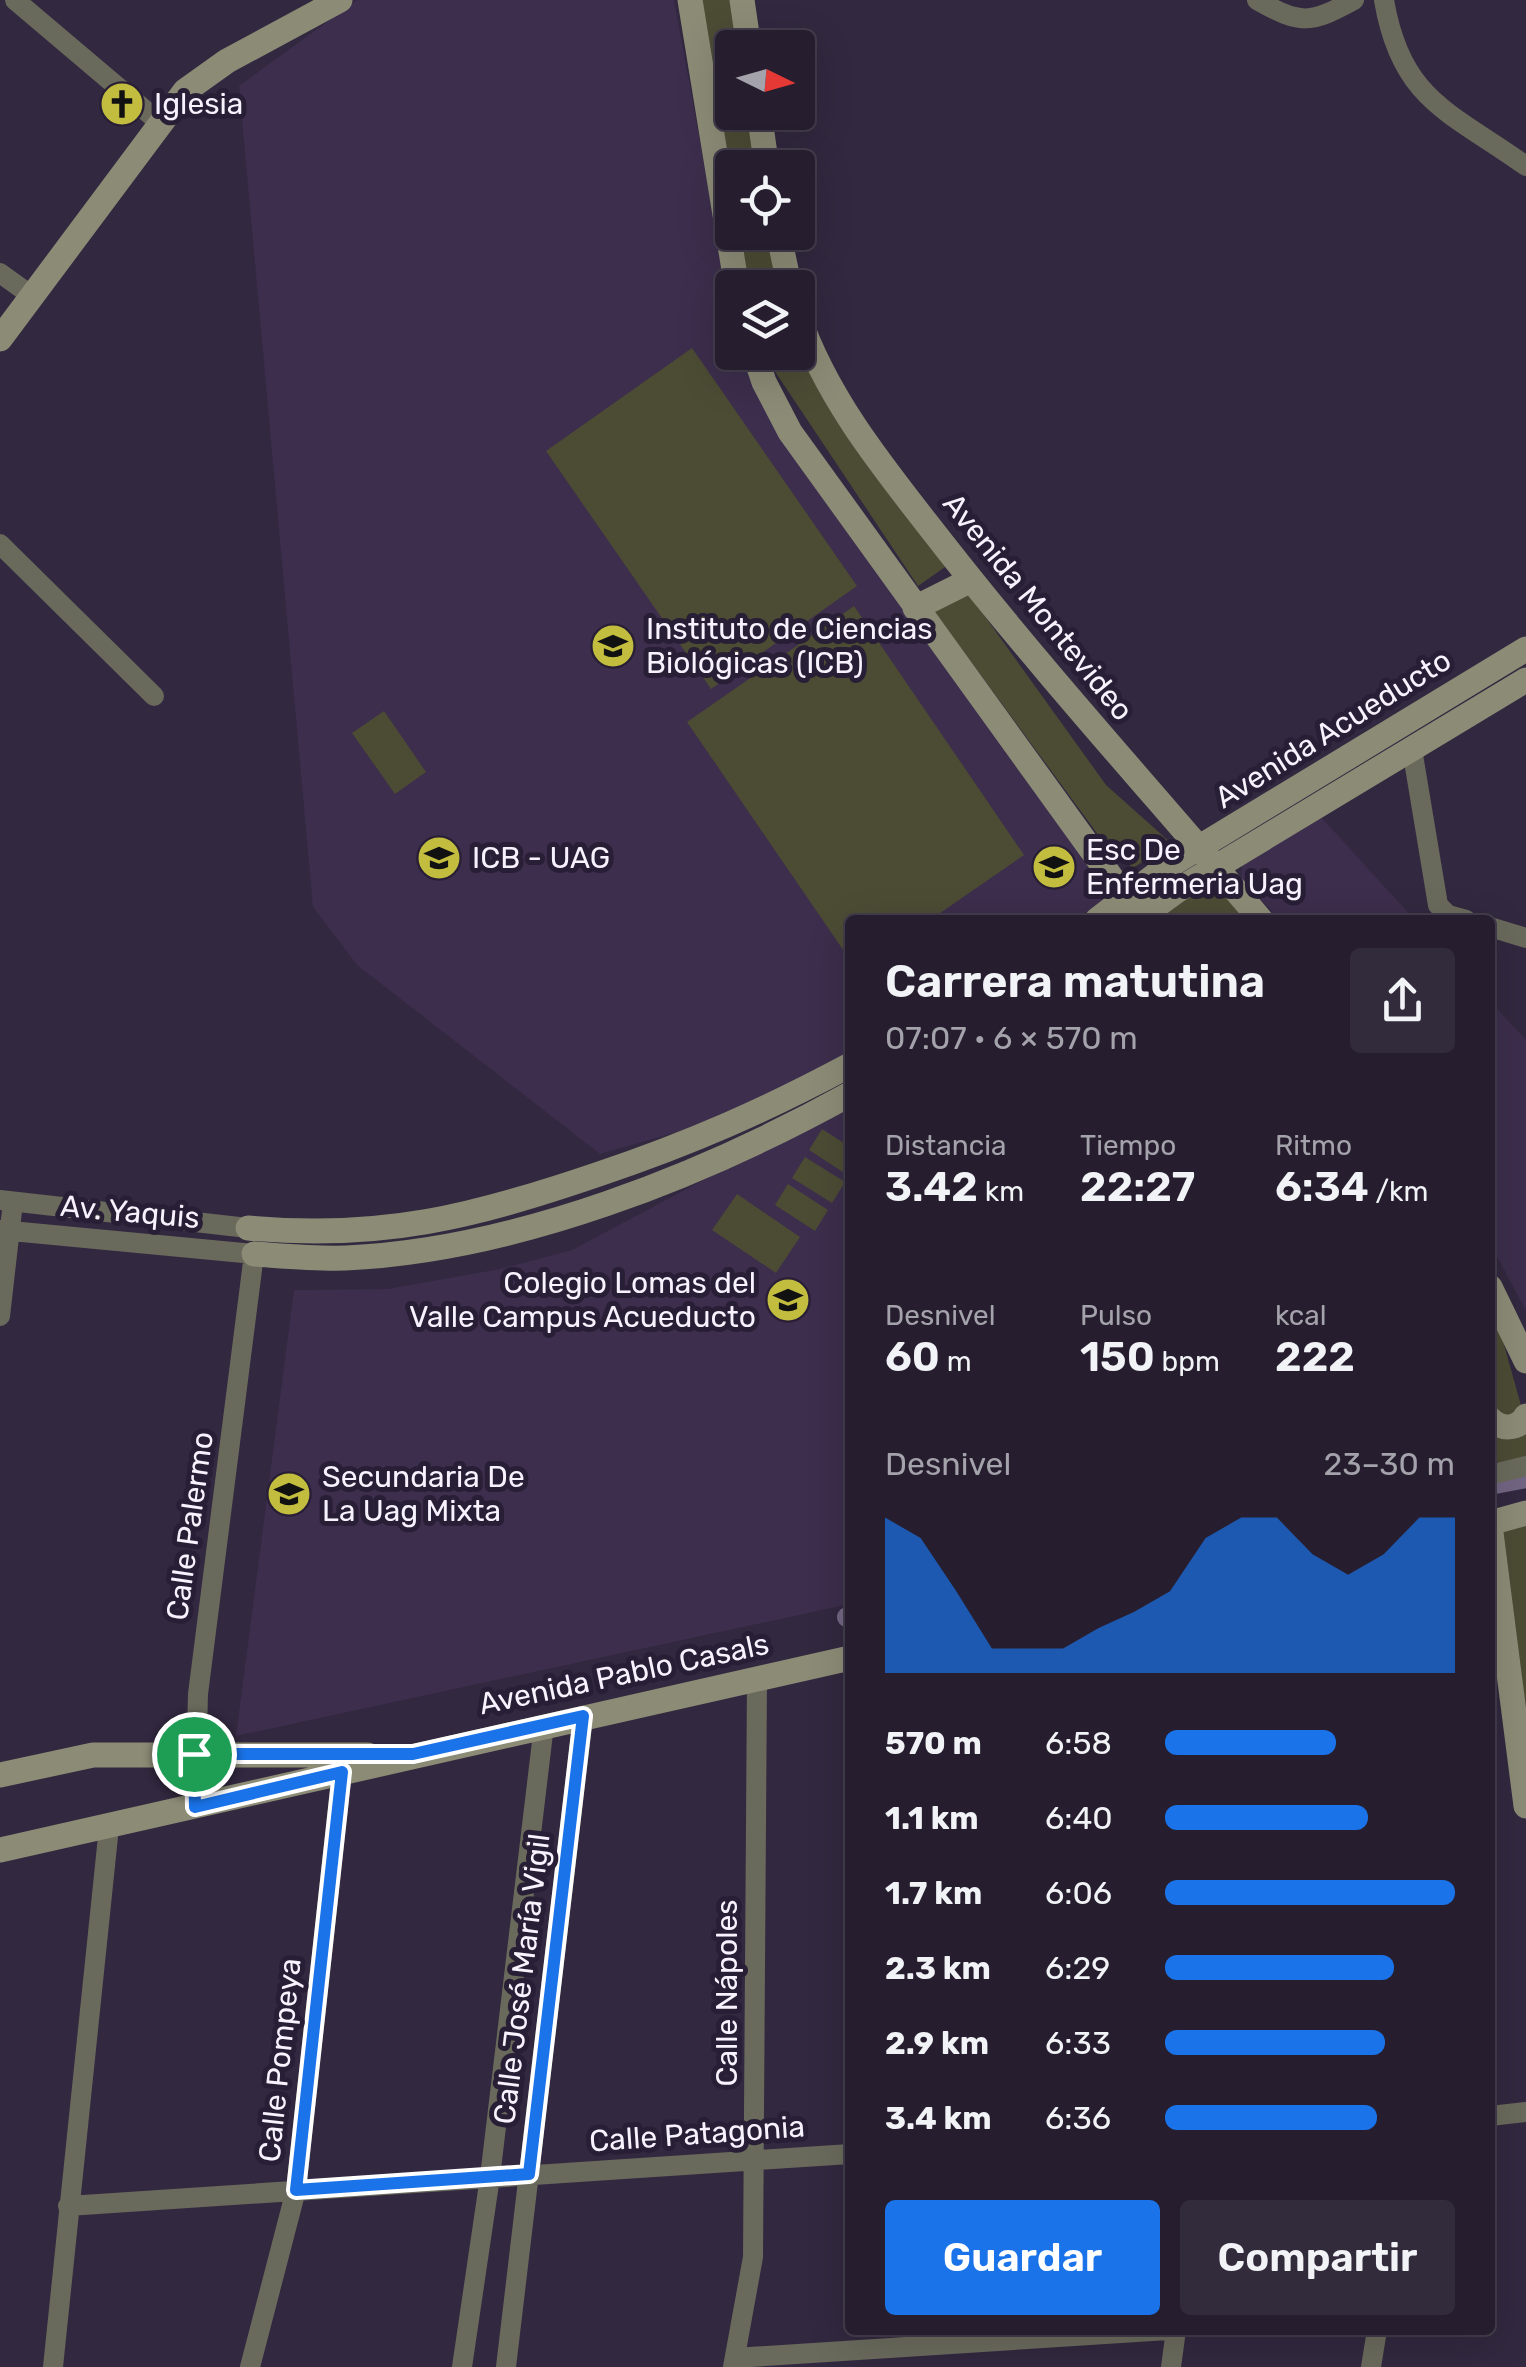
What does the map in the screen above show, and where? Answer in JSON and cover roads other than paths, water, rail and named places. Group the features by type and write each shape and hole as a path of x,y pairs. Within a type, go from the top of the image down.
{"street":[{"path":"15,0 159,122"},
{"path":"0,340 159,122 202,76 304,8 340,0"},
{"path":"690,0 734,270"},
{"path":"742,0 746,30"},
{"path":"1257,0 1291,19 1306,20 1354,0"},
{"path":"1384,0 1400,57 1426,98 1526,166"},
{"path":"704,85 715,83"},
{"path":"0,273 32,296"},
{"name":"Avenida Montevideo","path":"815,364 878,461 970,580 1257,915"},
{"path":"760,370 790,432 1136,914"},
{"path":"0,544 154,696"},
{"path":"915,608 970,580"},
{"name":"Avenida Acueducto","path":"1136,914 1208,858 1356,769 1526,648"},
{"name":"Avenida Acueducto","path":"1356,769 1412,749 1526,680"},
{"path":"1412,749 1438,905 1448,915"},
{"path":"1495,929 1526,938"},
{"path":"248,1228 352,1232 469,1216 723,1144 845,1068"},
{"path":"254,1254 344,1258 478,1240 586,1208 723,1144 845,1096"},
{"path":"0,1316 7,1201"},
{"name":"Av. Yaquis","path":"7,1201 248,1228"},
{"name":"Av. Yaquis","path":"5,1231 254,1254"},
{"name":"Calle Palermo","path":"195,1807 194,1754 254,1254"},
{"path":"1495,1296 1526,1361"},
{"path":"1495,1421 1512,1427 1526,1416"},
{"path":"1495,1473 1526,1466"},
{"path":"1495,1523 1526,1514"},
{"path":"1495,1563 1526,1806"},
{"name":"Avenida Pablo Casals","path":"0,1850 195,1807 342,1764 413,1754 845,1659"},
{"name":"Calle Nápoles","path":"734,2363 754,2258 757,1678"},
{"name":"Calle José María Vigil","path":"506,2367 583,1716"},
{"name":"Calle José María Vigil","path":"462,2367 490,2177 544,1725"},
{"name":"Avenida Pablo Casals","path":"0,1775 92,1755 194,1754 342,1764"},
{"name":"Calle Pompeya","path":"250,2367 296,2190 342,1764"},
{"path":"53,2367 110,1827"},
{"path":"1495,2115 1526,2112"},
{"name":"Calle Patagonia","path":"68,2206 845,2154"},
{"path":"734,2363 948,2356 1126,2335"},
{"path":"1171,2367 1175,2335"},
{"path":"1372,2367 1376,2335"}],"waterway":[{"path":"1495,1484 1526,1478"}],"place":[{"name":"Iglesia","path":"122,104"},
{"name":"Instituto de Ciencias Biológicas (ICB)","path":"613,646"},
{"name":"ICB - UAG","path":"439,858"},
{"name":"Esc De Enfermeria Uag","path":"1054,867"},
{"name":"Colegio Lomas del Valle Campus Acueducto","path":"788,1300"},
{"name":"Secundaria De La Uag Mixta","path":"289,1494"}]}
